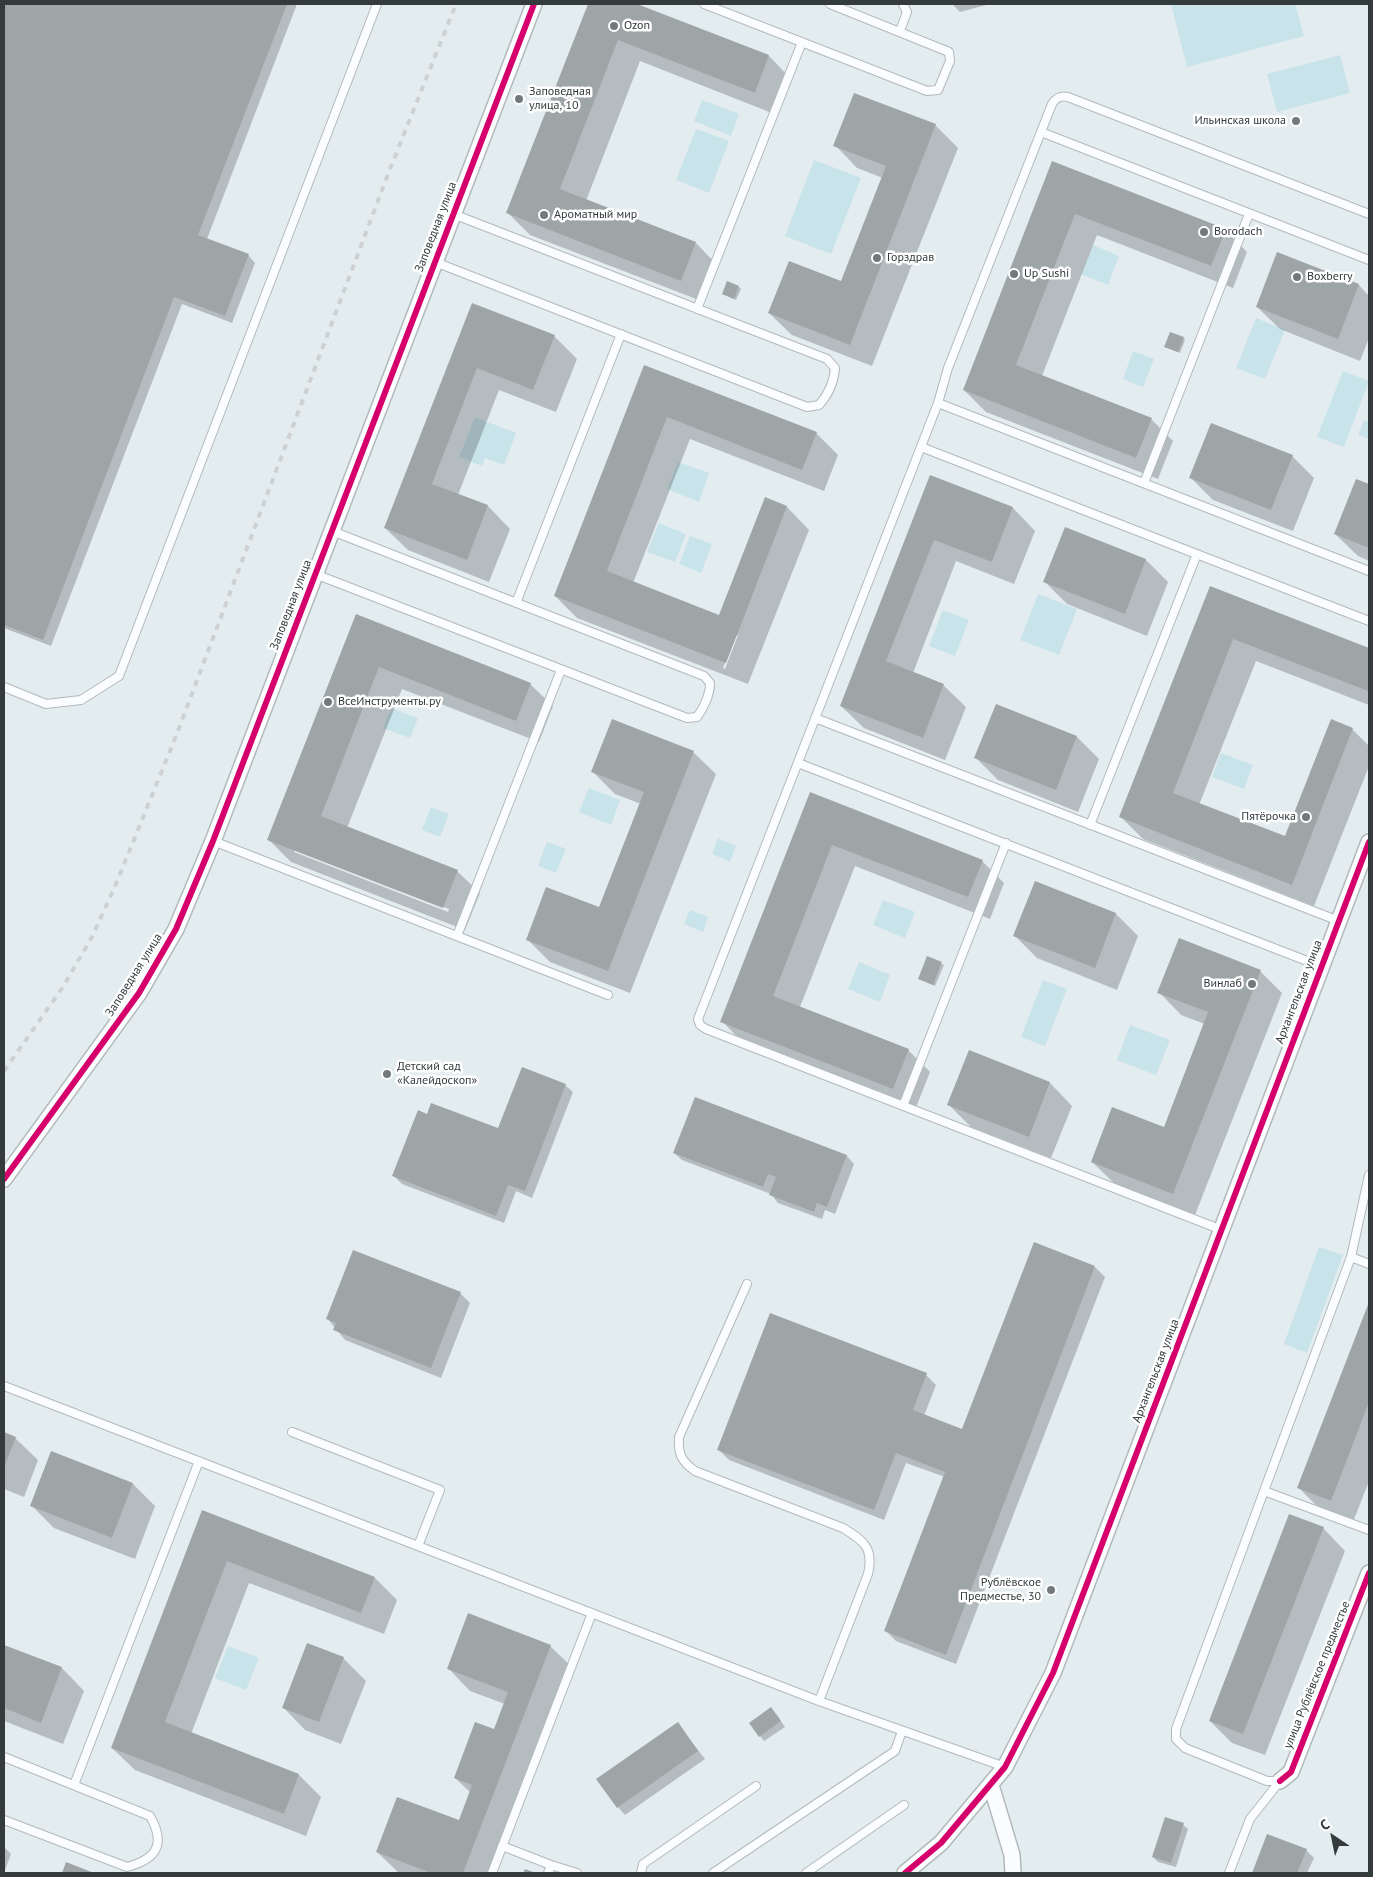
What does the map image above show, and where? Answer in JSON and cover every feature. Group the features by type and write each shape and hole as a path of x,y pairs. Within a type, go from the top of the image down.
{"street":[{"name":"Заповедная улица","path":"4,1179 139,993 176,928 213,841 534,4"},
{"name":"Архангельская улица","path":"905,1873 941,1844 1005,1767 1053,1673 1222,1230 1320,966 1369,842"},
{"name":"улица Рублёвское предместье","path":"1280,1781 1291,1772 1369,1573"},
{"path":"991,1785 1012,1856 1013,1873"}],"lane":[{"path":"4,687 46,704 82,700 119,676 377,4"},
{"path":"704,4 927,91 938,90 950,60 950,52 830,4"},
{"path":"900,31 907,12 903,4"},
{"path":"697,308 802,42"},
{"path":"1222,1230 706,1029 700,1025 698,1019 938,403 948,368 1056,98 1068,97 1369,214"},
{"path":"1041,132 1369,260"},
{"path":"435,262 807,407 819,405 825,398 835,368 827,359 453,214"},
{"path":"1144,483 1249,214"},
{"path":"516,603 621,334"},
{"path":"938,403 1369,571"},
{"path":"921,447 1369,621"},
{"path":"315,574 687,718 697,717 701,712 710,689 710,683 704,676 332,531"},
{"path":"1090,825 1197,554"},
{"path":"457,936 561,670"},
{"path":"815,718 1339,921"},
{"path":"798,763 1320,966"},
{"path":"213,841 608,995"},
{"path":"903,1106 1006,843"},
{"path":"1280,1781 1267,1781 1185,1748 1176,1739 1176,1728 1350,1257 1369,1175"},
{"path":"1350,1257 1369,1264"},
{"path":"747,1284 679,1438 678,1452 684,1464 695,1471 843,1528 857,1536 866,1546 871,1560 868,1574 819,1701"},
{"path":"4,1386 819,1701 1005,1767"},
{"path":"292,1432 440,1490 418,1546"},
{"path":"74,1785 199,1461"},
{"path":"1264,1491 1369,1530"},
{"path":"492,1873 592,1613"},
{"path":"713,1873 896,1751 902,1731"},
{"path":"4,1757 150,1816 158,1830 157,1843 152,1856 143,1863 127,1867 4,1820"},
{"path":"1229,1873 1250,1819 1280,1781"},
{"path":"641,1873 642,1864 756,1786"},
{"path":"806,1873 904,1805"},
{"path":"502,1846 577,1873"},
{"path":"548,1873 551,1865"}],"shaded area":[{"path":"1171,4 1295,4 1304,36 1187,67"},
{"path":"1340,55 1350,93 1277,112 1267,74"},
{"path":"702,100 739,114 731,136 694,121"},
{"path":"696,129 729,141 709,193 676,180"},
{"path":"814,160 861,178 831,254 785,236"},
{"path":"1093,245 1119,256 1108,285 1081,274"},
{"path":"1256,318 1285,330 1265,379 1236,368"},
{"path":"1133,351 1154,359 1143,387 1123,379"},
{"path":"1343,371 1369,381 1344,447 1317,437"},
{"path":"475,417 516,433 504,465 485,458 482,466 459,457"},
{"path":"1364,420 1369,422 1369,439 1358,435"},
{"path":"678,462 709,473 699,502 667,489"},
{"path":"659,523 686,534 675,562 647,552"},
{"path":"690,536 712,544 701,573 679,564"},
{"path":"1038,594 1077,609 1059,655 1020,640"},
{"path":"943,610 969,620 955,656 929,646"},
{"path":"391,708 418,718 410,738 383,728"},
{"path":"1221,753 1253,765 1244,789 1212,777"},
{"path":"589,788 620,800 611,825 579,812"},
{"path":"431,807 449,814 440,837 422,830"},
{"path":"718,838 736,846 730,862 712,854"},
{"path":"547,842 566,849 556,873 538,866"},
{"path":"883,900 915,912 905,938 873,925"},
{"path":"690,910 708,917 703,932 684,924"},
{"path":"859,962 890,975 880,1002 848,989"},
{"path":"1043,980 1067,989 1045,1046 1021,1037"},
{"path":"1130,1025 1170,1040 1156,1075 1117,1060"},
{"path":"1319,1247 1343,1255 1307,1353 1284,1344"},
{"path":"228,1646 259,1658 246,1690 215,1678"}],"building":[{"path":"4,4 287,4 198,235 249,254 225,316 174,297 43,640 4,625"},
{"path":"588,4 637,4 769,55 755,93 618,40 560,189 696,242 681,281 506,213"},
{"path":"854,93 936,124 850,345 768,313 789,261 841,281 886,166 833,146"},
{"path":"1052,161 1226,229 1211,266 1075,214 1016,365 1152,418 1136,458 963,390"},
{"path":"1277,252 1359,284 1338,339 1256,307"},
{"path":"727,281 739,286 734,299 722,294"},
{"path":"472,303 555,335 533,390 477,368 432,484 488,505 467,560 384,528"},
{"path":"1170,332 1184,337 1178,352 1164,347"},
{"path":"644,365 817,432 802,470 667,417 607,571 719,615 765,497 787,506 726,663 554,596"},
{"path":"1211,423 1293,455 1271,510 1189,478"},
{"path":"930,475 1013,507 992,562 934,540 886,661 944,684 923,738 840,706"},
{"path":"1356,479 1369,484 1369,548 1334,534"},
{"path":"1065,527 1146,559 1125,614 1043,582"},
{"path":"1210,586 1369,648 1368,691 1233,639 1173,793 1285,836 1331,719 1353,728 1292,885 1119,817"},
{"path":"356,614 531,683 516,721 379,667 321,816 458,870 443,908 267,840"},
{"path":"996,704 1077,736 1056,790 974,758"},
{"path":"612,719 694,751 608,971 526,940 546,887 599,907 644,792 591,772"},
{"path":"810,792 983,860 968,897 832,845 773,996 909,1049 893,1089 720,1022"},
{"path":"1035,881 1116,913 1095,968 1013,936"},
{"path":"1179,938 1261,970 1173,1194 1091,1162 1112,1107 1164,1127 1208,1012 1157,993"},
{"path":"927,956 942,962 933,985 918,979"},
{"path":"969,1050 1050,1082 1029,1137 947,1105"},
{"path":"522,1067 566,1084 525,1191 508,1185 496,1216 392,1176 418,1110 427,1114 431,1103 498,1128"},
{"path":"695,1097 847,1155 827,1207 817,1203 814,1212 769,1195 776,1177 768,1174 763,1187 673,1153"},
{"path":"1034,1242 1095,1266 946,1655 884,1631 945,1472 896,1453 874,1510 717,1450 770,1313 927,1373 913,1410 962,1429"},
{"path":"353,1250 461,1292 431,1368 333,1330 336,1323 326,1319"},
{"path":"1369,1302 1369,1402 1331,1501 1297,1488"},
{"path":"4,1432 16,1437 4,1468"},
{"path":"51,1451 133,1483 112,1538 30,1506"},
{"path":"202,1510 375,1577 361,1613 227,1561 165,1722 299,1774 284,1814 111,1748"},
{"path":"1289,1514 1324,1527 1243,1734 1209,1721"},
{"path":"468,1613 551,1645 463,1873 431,1873 376,1852 397,1797 459,1820 472,1785 454,1778 475,1722 494,1729 508,1692 447,1669"},
{"path":"307,1643 344,1657 319,1722 282,1708"},
{"path":"4,1645 62,1667 41,1723 4,1708"},
{"path":"771,1707 781,1721 759,1737 749,1723"},
{"path":"678,1722 698,1751 617,1808 596,1779"},
{"path":"1165,1817 1184,1823 1171,1863 1152,1857"},
{"path":"1267,1834 1307,1849 1297,1873 1252,1873"},
{"path":"66,1862 94,1873 62,1873"},
{"path":"525,1869 536,1873 523,1873"}],"railway":[{"path":"4,1071 63,987 92,937 116,884 176,736 390,169 456,4"}],"cycle path":[{"path":"4,1179 139,993 176,929 213,841 534,4"},
{"path":"905,1873 941,1843 1005,1767 1053,1673 1369,842"},
{"path":"1280,1781 1291,1772 1369,1573"}],"place":[{"name":"Ozon","path":"614,26"},
{"name":"Заповедная улица, 10","path":"519,99"},
{"name":"Ильинская школа","path":"1296,121"},
{"name":"Ароматный мир","path":"544,215"},
{"name":"Borodach","path":"1204,232"},
{"name":"Горздрав","path":"877,258"},
{"name":"Up Sushi","path":"1014,274"},
{"name":"Boxberry","path":"1297,277"},
{"name":"ВсеИнструменты.ру","path":"328,702"},
{"name":"Пятёрочка","path":"1306,817"},
{"name":"Винлаб","path":"1252,984"},
{"name":"Детский сад «Калейдоскоп»","path":"387,1074"},
{"name":"Рублёвское Предместье, 30","path":"1051,1590"}]}
